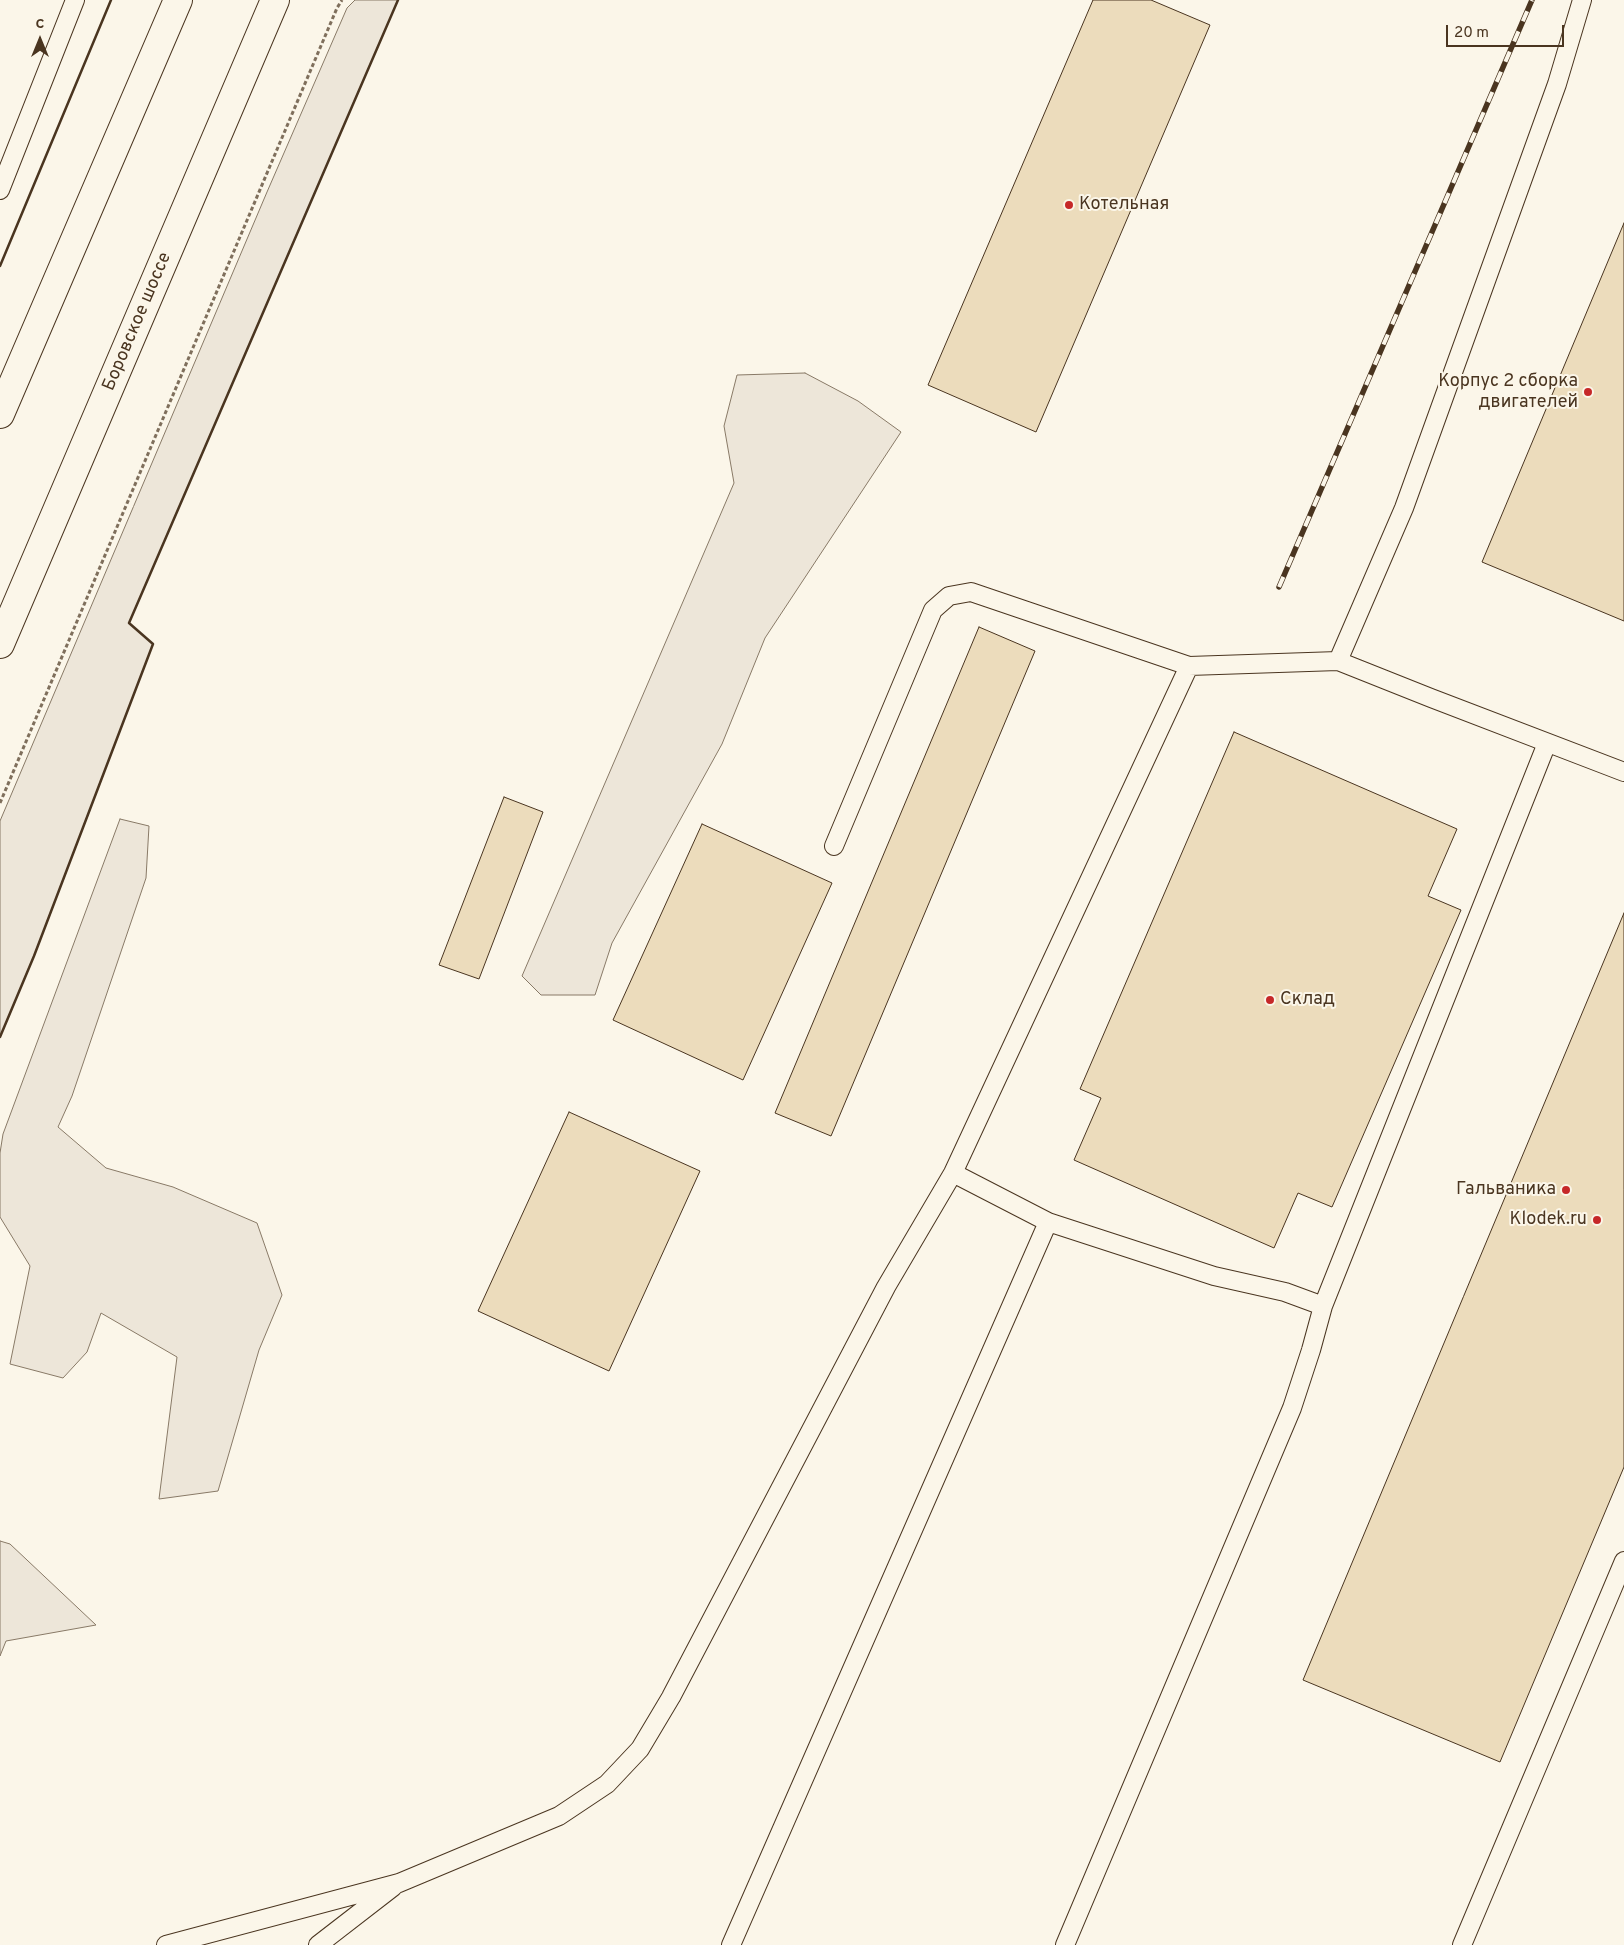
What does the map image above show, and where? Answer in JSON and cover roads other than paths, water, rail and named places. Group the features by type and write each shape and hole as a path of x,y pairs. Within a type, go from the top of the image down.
{"main road":[{"path":"0,414 178,0"},
{"name":"Боровское шоссе","path":"0,644 275,0"}],"lane":[{"path":"0,190 75,0"},
{"path":"1338,661 1407,499 1557,84 1582,0"},
{"path":"834,846 933,610 949,596 971,592 1189,666 1338,661 1624,772"},
{"path":"166,1945 399,1883 559,1816 607,1784 640,1749 671,1696 886,1287 953,1173 1189,666"},
{"path":"1065,1945 1292,1408 1323,1306 1547,743"},
{"path":"953,1173 1048,1222 1214,1276 1284,1292 1323,1306"},
{"path":"731,1945 1048,1222"},
{"path":"1462,1945 1624,1561"},
{"path":"328,1943 399,1883"}],"railway":[{"path":"1279,587 1532,0"}],"place":[{"name":"Котельная","path":"1069,205"},
{"name":"Корпус 2 сборка двигателей","path":"1588,392"},
{"name":"Склад","path":"1270,1000"},
{"name":"Гальваника","path":"1566,1190"},
{"name":"Klodek.ru","path":"1597,1220"}]}
